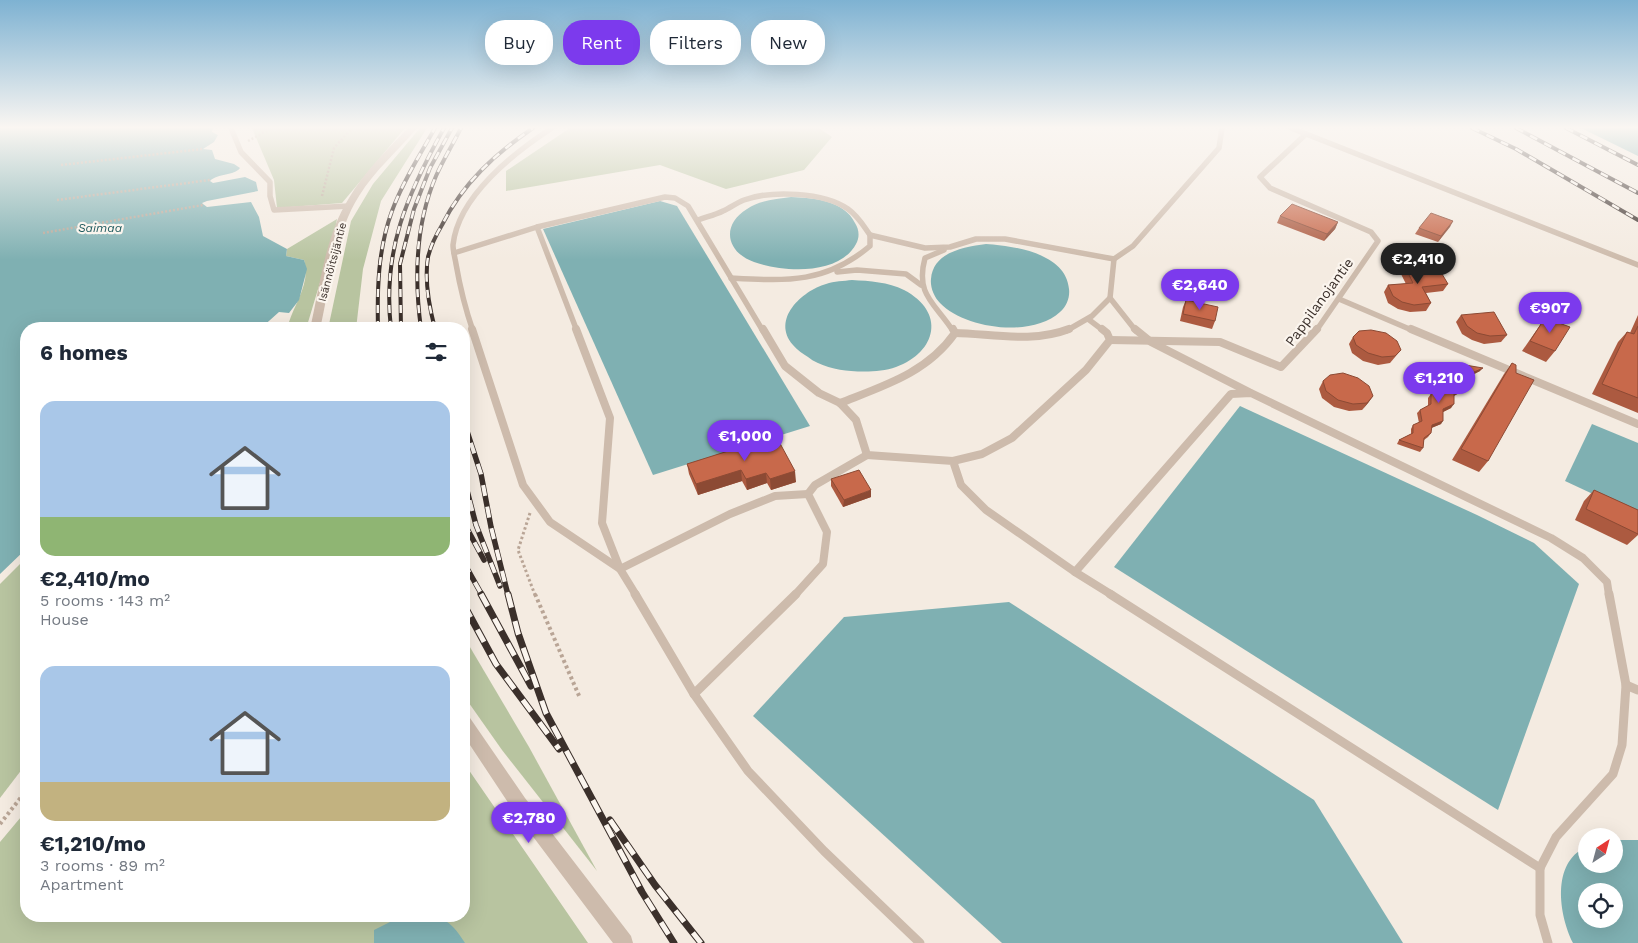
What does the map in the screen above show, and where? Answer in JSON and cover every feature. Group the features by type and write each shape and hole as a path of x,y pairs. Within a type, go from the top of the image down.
{"street":[{"name":"Isännöitsijäntie","path":"317,322 338,232 349,206 372,172"},
{"path":"470,732 519,804 624,943"}],"lane":[{"path":"259,172 270,182 270,196 274,210 349,206"},
{"path":"470,322 462,298 453,246 456,232 470,201 496,172"},
{"path":"955,332 948,321 930,302 921,285 920,270 925,258 950,247 976,239 1005,239 1114,259 1133,246 1199,172"},
{"name":"Pappilanojantie","path":"1110,340 1220,342 1281,367 1297,354 1338,300 1378,242 1371,232 1270,188 1260,177 1265,172"},
{"path":"1404,172 1638,265"},
{"path":"698,220 723,211 745,200 769,195 821,198 843,207 858,216 870,235 870,246 847,265 828,274"},
{"path":"454,253 537,227 665,197 675,198 688,206 698,220 785,366 819,393 840,403 856,420 867,455"},
{"path":"537,227 610,418 602,524 620,569 694,694 748,771 824,851 920,943"},
{"path":"870,235 925,248 950,247"},
{"path":"955,332 976,332 1035,338 1059,334 1083,324 1110,298 1114,259"},
{"path":"732,278 802,279 857,270 906,274 921,285"},
{"path":"1110,298 1132,327 1151,342 1251,393 1551,538 1583,558 1607,582 1626,684 1622,745 1613,774 1556,837 1540,868 1540,915 1548,943"},
{"path":"1338,300 1638,424"},
{"path":"808,494 815,484 867,455 954,461 982,454 1012,438 1086,370 1110,340 1107,334 1088,319"},
{"path":"470,323 524,484 550,522 620,569"},
{"path":"840,403 908,375 924,365 948,345 955,332"},
{"path":"1075,572 1231,394 1251,393"},
{"path":"954,461 961,485 986,510 1075,572 1540,868"},
{"path":"620,569 730,514 775,496 808,494"},
{"path":"694,694 796,595 823,564 827,532 808,494"},
{"path":"1626,684 1638,690"}],"path":[{"path":"313,209 320,200 329,172"},
{"path":"57,200 210,180"},
{"path":"43,233 203,204"},
{"path":"534,500 518,550 539,605 580,698"},
{"path":"0,824 20,799"}],"green space":[{"path":"271,172 368,172 342,203 277,208 274,180"},
{"path":"383,172 399,172 381,201 363,269 357,322 329,322 351,221 373,184"},
{"path":"506,172 618,172 506,191"},
{"path":"679,172 796,172 726,189"},
{"path":"337,219 334,236 308,322 289,322 304,284 306,268 304,260 286,256 287,249"},
{"path":"20,564 20,772 0,798 0,584"},
{"path":"470,647 529,747 597,871 502,750 470,705"},
{"path":"470,772 588,943 0,943 0,842 20,818 20,922 470,922"}],"water":[{"name":"Saimaa","path":"0,172 234,172 213,178 210,181 213,183 245,177 256,182 258,191 202,203 207,207 251,202 259,217 263,236 287,249 286,256 304,260 307,269 299,300 289,313 279,312 268,322 20,322 20,555 0,574"},
{"path":"791,197 827,202 836,205 850,215 857,228 858,236 856,244 848,254 837,262 824,266 794,269 779,268 754,262 737,252 730,238 730,230 739,215 747,209 768,200"},
{"path":"660,201 677,206 810,426 653,475 543,229"},
{"path":"986,244 1010,247 1037,254 1049,259 1059,267 1066,277 1069,289 1068,301 1062,310 1048,320 1033,325 999,327 965,319 951,312 940,303 933,292 931,282 933,270 937,263 951,252"},
{"path":"852,280 892,285 904,290 917,299 926,309 931,320 928,342 920,352 910,360 891,369 856,371 828,367 812,360 795,347 787,335 786,325 787,316 792,307 817,288 832,282"},
{"path":"1240,406 1534,543 1579,584 1498,810 1114,567"},
{"path":"1592,424 1638,443 1638,515 1565,481"},
{"path":"1009,602 1314,800 1403,943 1002,943 753,716 844,617"},
{"path":"1623,840 1638,840 1638,943 1573,943 1564,918 1561,891 1567,865 1578,853 1578,873 1623,873"},
{"path":"390,922 447,922 465,943 374,943 374,930"}],"building":[{"path":"1292,204 1338,222 1327,234 1280,216"},
{"path":"1431,213 1453,221 1441,236 1419,228"},
{"path":"1421,265 1433,268 1442,274 1448,284 1422,287 1431,303 1414,305 1402,302 1393,296 1388,285 1413,283 1405,267"},
{"path":"1186,300 1218,307 1215,321 1183,314"},
{"path":"1494,312 1507,335 1490,336 1477,333 1467,326 1461,315"},
{"path":"1545,318 1570,327 1555,351 1530,341"},
{"path":"1638,326 1638,398 1602,384 1627,332 1634,334"},
{"path":"1371,330 1386,333 1397,341 1401,350 1395,356 1382,357 1368,353 1356,345 1353,337 1359,331"},
{"path":"1453,363 1483,368 1463,377 1464,389 1454,394 1454,404 1443,409 1443,421 1432,425 1431,433 1424,438 1423,448 1399,440 1413,433 1413,425 1422,421 1420,410 1431,404 1431,394 1441,389 1441,378 1452,375"},
{"path":"1512,363 1516,365 1516,373 1534,380 1488,461 1461,449"},
{"path":"1343,373 1358,378 1369,386 1373,396 1367,403 1353,404 1338,400 1326,391 1323,381 1330,375"},
{"path":"776,436 795,471 770,479 766,473 746,479 741,470 696,484 687,464"},
{"path":"859,470 871,490 844,500 831,479"},
{"path":"1594,490 1638,510 1638,534 1586,509"}],"railway":[{"path":"378,322 379,269 387,225 410,172"},
{"path":"391,322 390,274 394,248 400,224 421,172"},
{"path":"401,322 400,264 414,209 428,172"},
{"path":"420,322 417,290 420,232 429,195 438,172"},
{"path":"433,322 427,284 428,257 436,236 450,210 479,172"},
{"path":"1556,172 1638,220"},
{"path":"1599,172 1638,193"},
{"path":"470,440 481,474 491,527 508,595"},
{"path":"470,502 476,525 500,586"},
{"path":"470,534 484,560"},
{"path":"470,574 482,595"},
{"path":"481,594 531,686"},
{"path":"508,594 518,633 546,713 642,892 674,943"},
{"path":"470,616 496,664 559,749"},
{"path":"610,820 655,885 701,943"}]}
